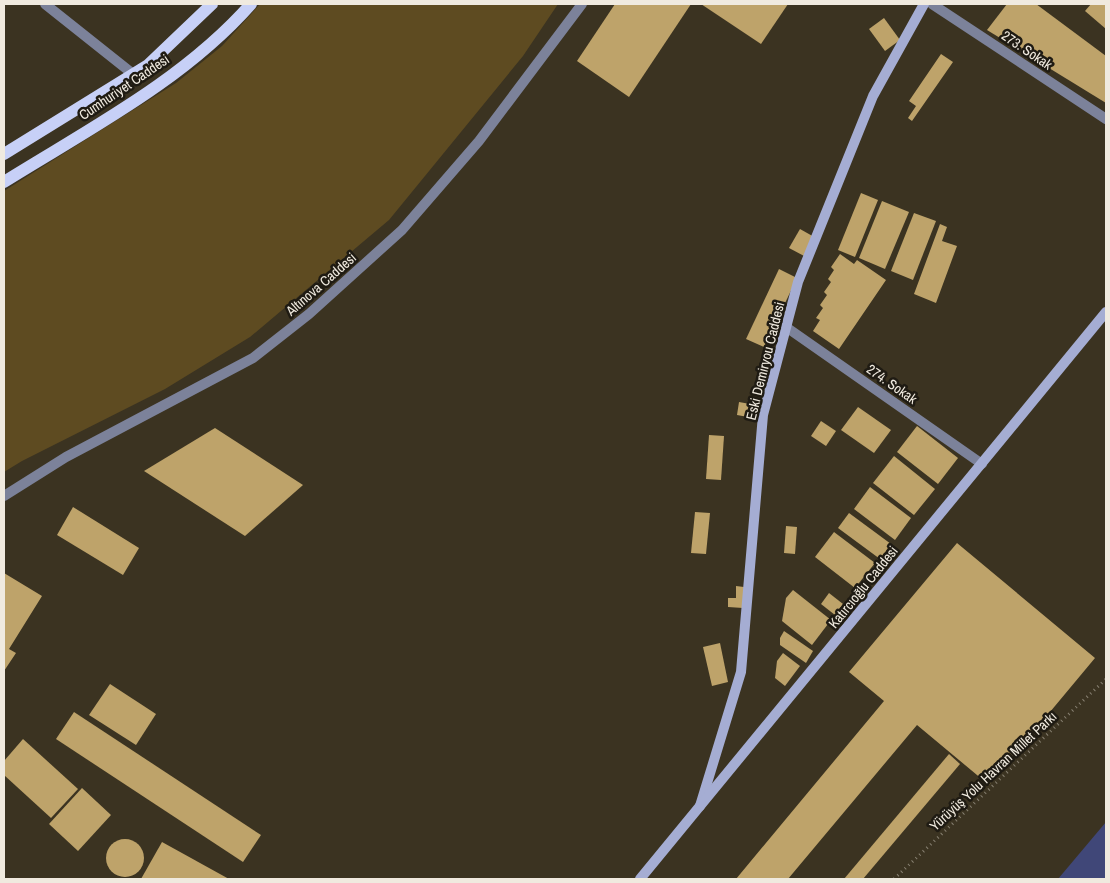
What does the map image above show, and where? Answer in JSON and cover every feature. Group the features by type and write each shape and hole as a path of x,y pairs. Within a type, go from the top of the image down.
{"main road":[{"name":"Cumhuriyet Caddesi","path":"4,154 148,65 212,4"},
{"name":"Cumhuriyet Caddesi","path":"4,182 159,85 228,30 251,4"},
{"name":"Eski Demiryou Caddesi","path":"700,806 741,672 763,415 798,282 873,96 924,4"},
{"name":"Katırcıoğlu Caddesi","path":"640,879 1106,312"}],"street":[{"path":"45,4 133,74"},
{"name":"Altınova Caddesi","path":"4,496 66,457 253,358 309,314 402,230 479,141 582,4"},
{"name":"273. Sokak","path":"932,4 1106,119"},
{"name":"274. Sokak","path":"786,327 982,464"}],"path":[{"name":"Yürüyüş Yolu Havran Millet Parkı","path":"894,879 1106,679"}],"shaded area":[{"path":"260,4 558,4 523,56 389,220 250,337 165,389 22,461 4,472 4,191 176,83 222,46"}],"water":[{"path":"1106,822 1106,879 1058,879"}],"building":[{"path":"615,4 691,4 629,97 577,61"},
{"path":"701,4 788,4 761,44"},
{"path":"1007,4 1036,4 1106,56 1106,103 987,30"},
{"path":"1091,4 1106,4 1106,29 1085,11"},
{"path":"884,18 900,40 885,51 869,29"},
{"path":"941,54 953,62 912,121 908,118 916,106 909,101"},
{"path":"861,193 878,200 855,257 838,250"},
{"path":"882,201 909,212 885,269 859,258"},
{"path":"914,213 936,221 913,280 891,271"},
{"path":"940,224 947,227 942,241 957,246 936,303 914,294"},
{"path":"800,229 816,238 806,257 789,248"},
{"path":"840,254 854,264 857,260 886,280 839,349 813,331 820,320 816,318 823,308 820,305 827,295 824,292 831,282 828,279 834,270 831,267"},
{"path":"779,269 797,278 764,347 746,339"},
{"path":"739,402 761,406 759,419 737,415"},
{"path":"858,407 891,430 874,453 841,430"},
{"path":"821,421 836,431 826,446 811,436"},
{"path":"917,426 958,458 938,484 897,452"},
{"path":"215,428 303,485 245,536 144,471"},
{"path":"709,435 724,436 721,480 706,479"},
{"path":"894,456 935,489 914,515 873,483"},
{"path":"870,487 911,518 895,540 854,509"},
{"path":"73,507 139,548 123,575 57,535"},
{"path":"695,512 710,513 706,554 691,553"},
{"path":"849,513 891,544 880,559 838,528"},
{"path":"786,526 797,527 795,554 784,553"},
{"path":"834,532 875,563 855,588 815,557"},
{"path":"957,543 1095,658 989,785 917,725 788,879 736,879 884,701 849,672"},
{"path":"4,573 42,596 9,649 16,653 4,671"},
{"path":"736,586 744,587 743,608 728,607 728,598 736,598"},
{"path":"793,590 831,620 812,645 782,621 786,598"},
{"path":"829,593 843,604 835,615 821,604"},
{"path":"784,631 813,651 806,663 780,645 780,638"},
{"path":"720,643 728,682 712,686 703,647"},
{"path":"783,653 800,666 785,686 775,678 777,661"},
{"path":"110,684 156,714 136,745 89,715"},
{"path":"74,712 261,835 243,862 56,739"},
{"path":"23,739 78,789 51,818 4,775 4,761"},
{"path":"949,754 960,764 863,879 844,879"},
{"path":"82,788 111,815 78,851 49,824"},
{"path":"125,839 139,844 144,858 139,872 125,877 111,872 106,858 111,844"},
{"path":"162,842 229,879 141,879"}]}
